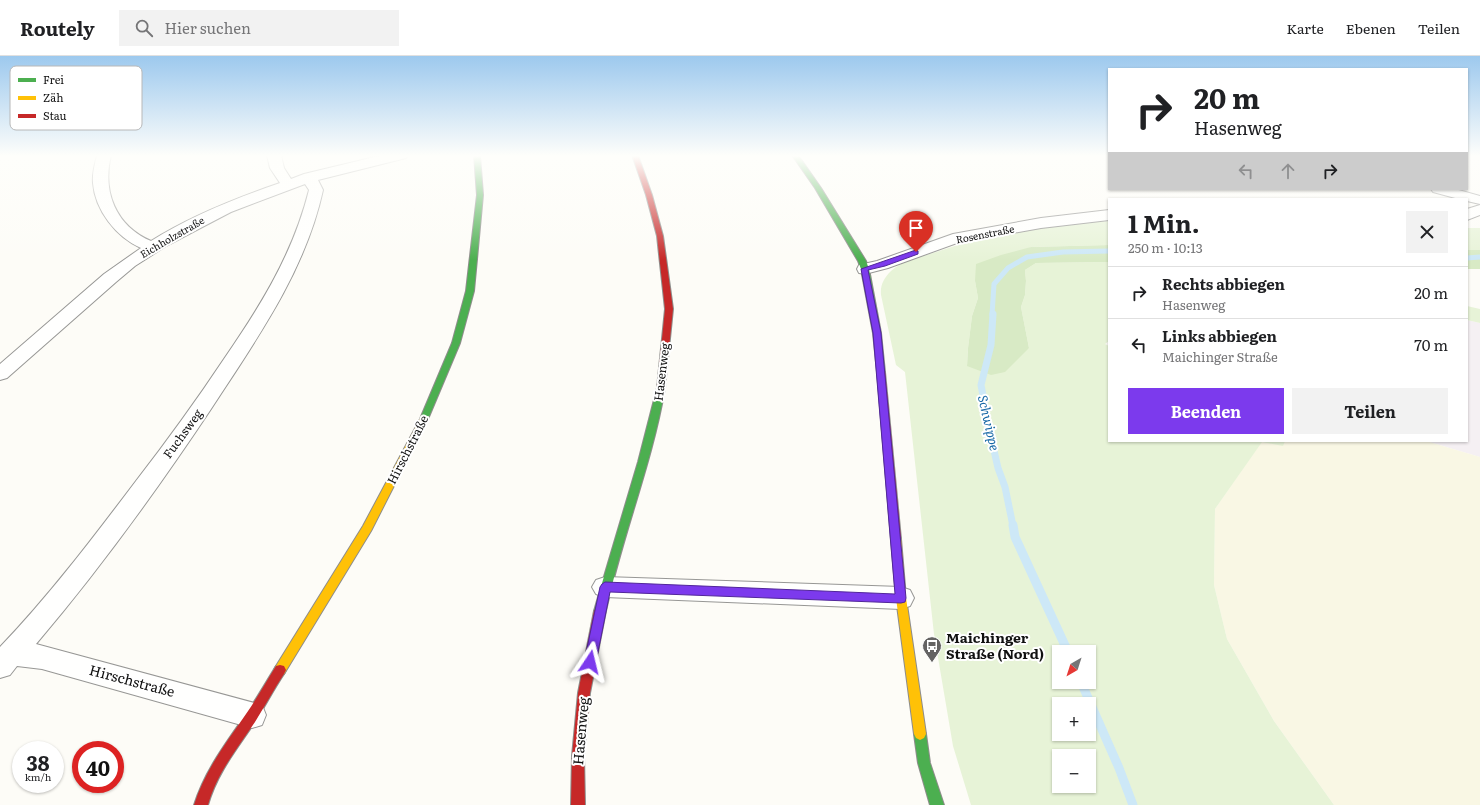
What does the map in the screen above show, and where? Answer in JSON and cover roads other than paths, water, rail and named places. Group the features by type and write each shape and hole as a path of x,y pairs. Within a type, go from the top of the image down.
{"street":[{"path":"100,190 104,202 114,220 142,244 153,248"},
{"name":"Eichholzstraße","path":"0,374 104,282 153,248 215,213 273,190"},
{"name":"Fuchsweg","path":"6,660 106,538 185,432 270,305 306,228 316,190"},
{"name":"Hirschstraße","path":"201,805 204,792 219,762 252,715 367,528 428,410 456,343 466,308 471,280 480,190"},
{"name":"Hasenweg","path":"578,805 578,756 584,693 605,587 638,483 659,402 669,309 660,236 647,190"},
{"path":"819,190 862,261 865,269 877,333 901,598 924,763 936,805"},
{"path":"1442,190 1480,200"},
{"path":"1468,215 1480,209"},
{"name":"Rosenstraße","path":"865,269 882,265 953,239 1042,223 1108,216"},
{"path":"1468,221 1480,221"},
{"path":"605,587 901,598"},
{"name":"Hirschstraße","path":"6,660 42,657 252,715"}],"waterway":[{"name":"Schwippe","path":"992,315 994,284 1008,268 1027,257 1063,252 1108,251"},
{"name":"Schwippe","path":"1468,258 1480,257"},
{"name":"Schwippe","path":"993,314 991,345 981,385 990,433 998,468 1005,487 1013,526"},
{"name":"Schwippe","path":"1013,525 1015,537 1065,645"},
{"name":"Schwippe","path":"1084,689 1119,768 1133,805"}],"place":[{"name":"Maichinger Straße (Nord)","path":"932,663"}]}
